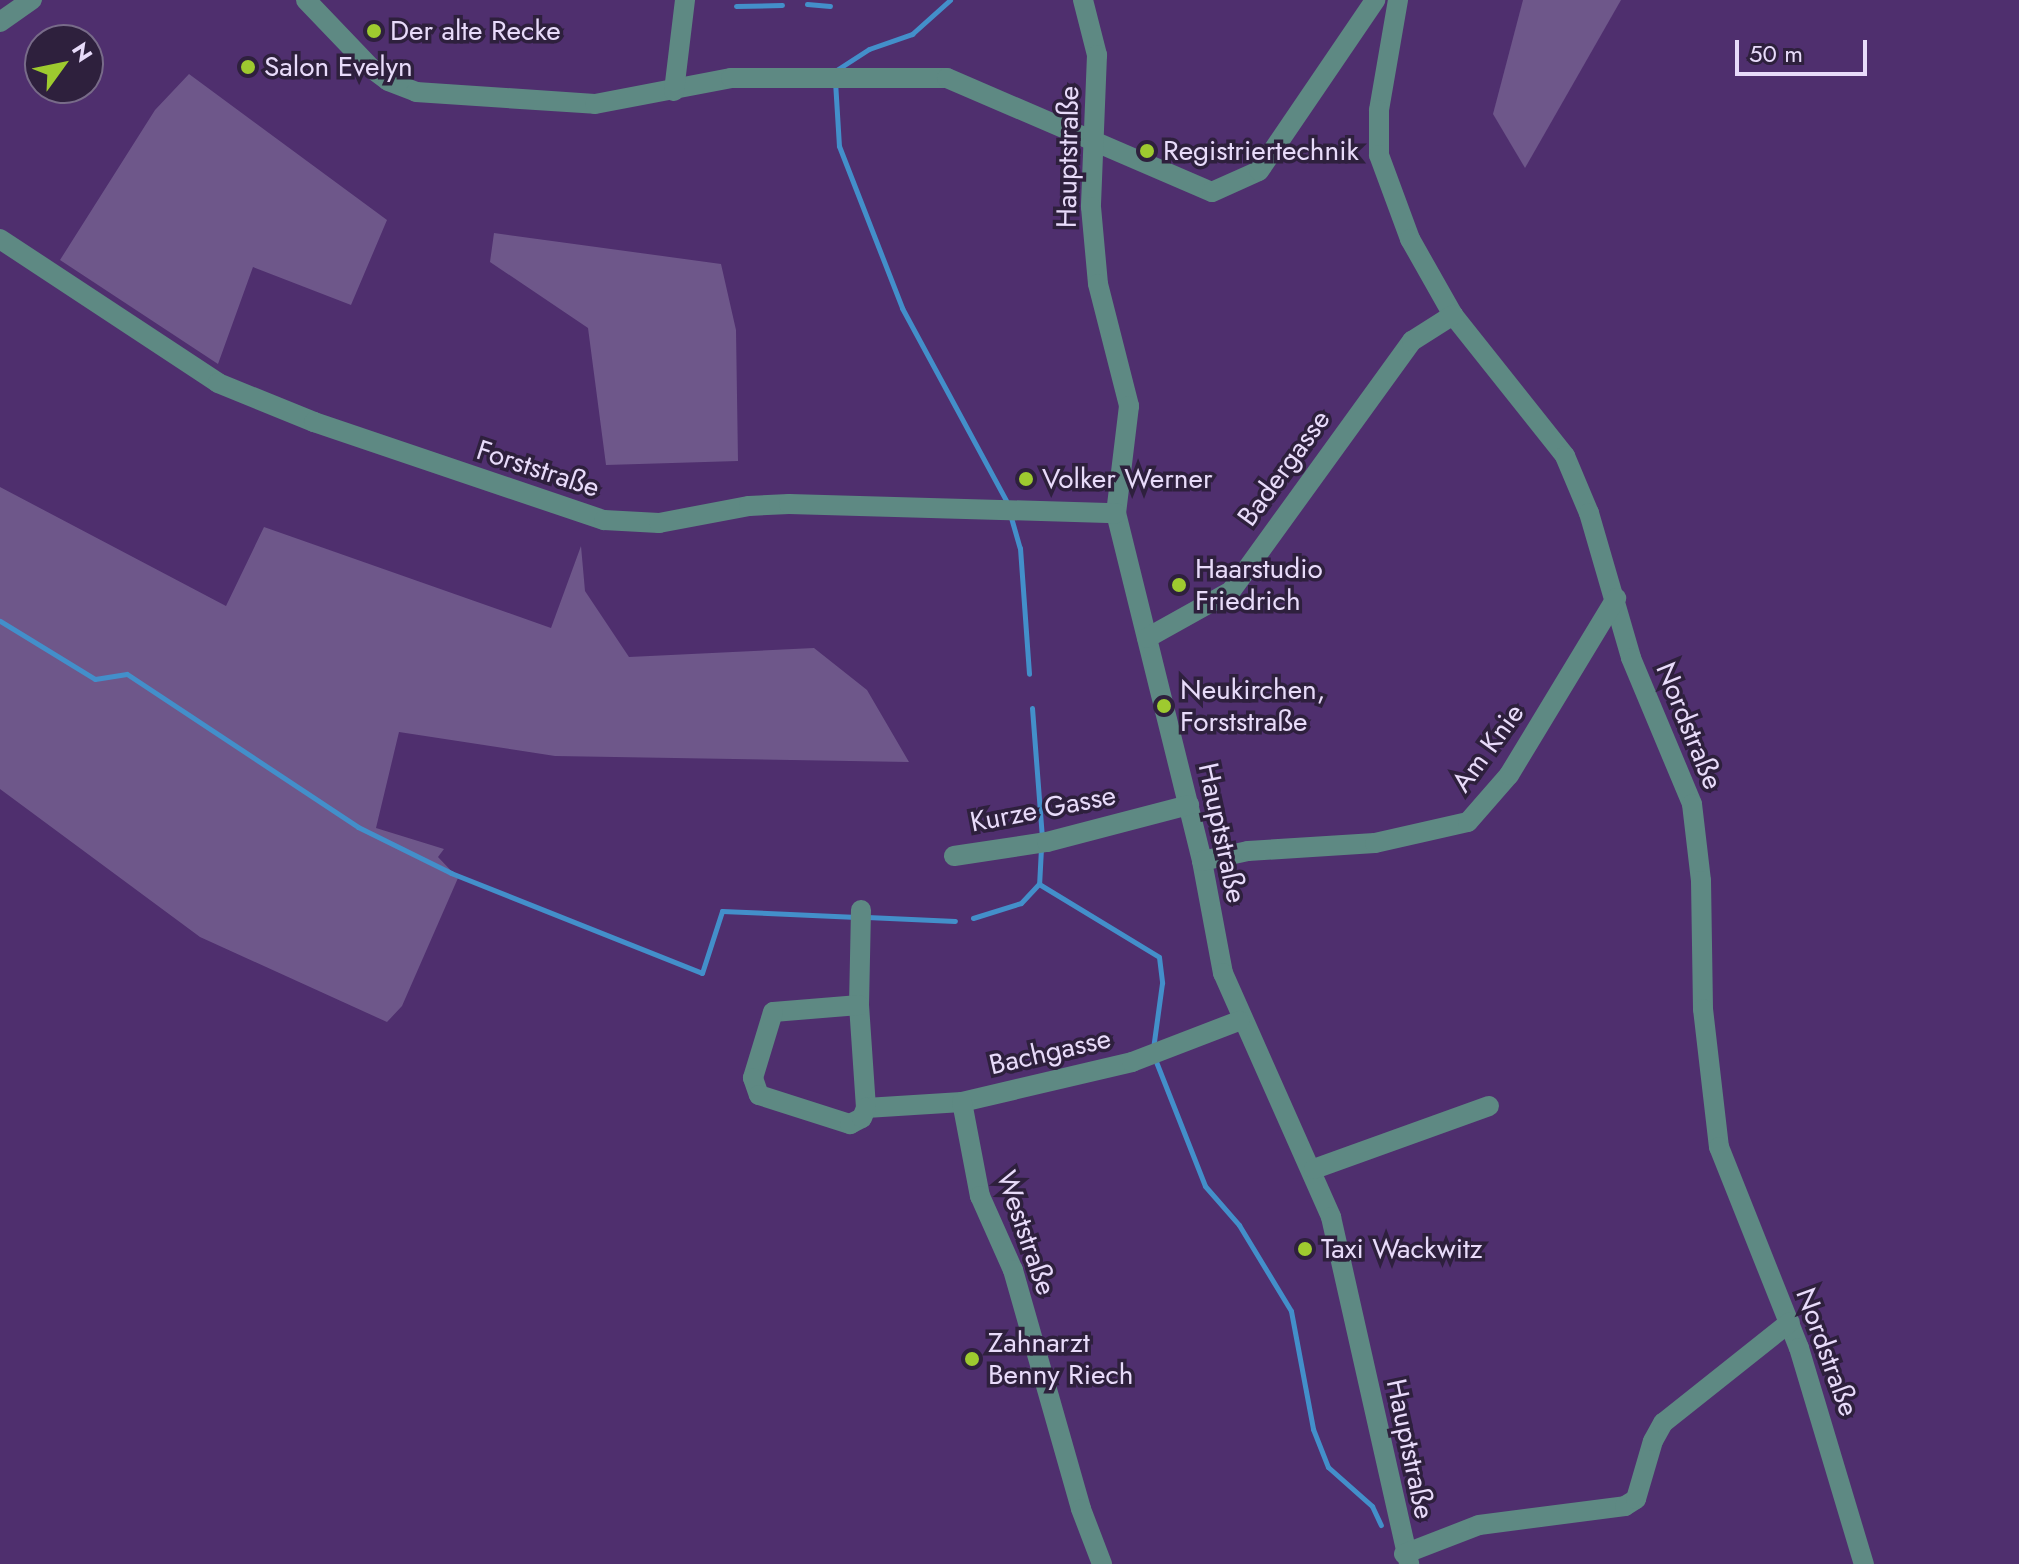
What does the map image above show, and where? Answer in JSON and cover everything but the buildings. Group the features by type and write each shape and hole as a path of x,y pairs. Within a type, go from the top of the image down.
{"street":[{"path":"0,22 32,0"},
{"path":"306,0 371,68 388,81 416,92 595,104 731,78 947,78 1092,139 1196,188 1212,192 1244,182 1259,171 1375,0"},
{"path":"674,91 685,0"},
{"name":"Hauptstraße","path":"1083,0 1097,55 1099,97 1092,139 1091,207 1098,284 1129,406 1116,513 1189,805 1223,973 1239,1021 1314,1169 1331,1217 1376,1405 1406,1559"},
{"name":"Nordstraße","path":"1398,0 1381,94 1379,155 1410,239 1453,315 1565,456 1616,598 1631,658 1692,804 1701,881 1703,1009 1719,1147 1790,1322 1845,1488 1864,1564"},
{"name":"Forststraße","path":"0,239 218,383 548,505 604,520 659,523 769,504 910,504 1116,513"},
{"name":"Badergasse","path":"1147,638 1231,591 1412,341 1453,315"},
{"name":"Am Knie","path":"1202,861 1248,851 1375,843 1468,822 1509,775 1616,598"},
{"name":"Kurze Gasse","path":"954,856 1041,843 1189,805"},
{"path":"861,919 859,1005 866,1108"},
{"name":"Bachgasse","path":"859,1005 773,1012 767,1017 753,1088 759,1095 850,1124 862,1118 866,1108 962,1102 1154,1056 1239,1021"},
{"name":"Weststraße","path":"962,1102 980,1196 1013,1270 1102,1564"},
{"path":"1314,1169 1489,1106"},
{"path":"1406,1559 1479,1525 1625,1506 1636,1499 1663,1423 1790,1322"}],"shaded area":[{"path":"1523,0 1621,0 1525,168 1493,114"},
{"path":"189,74 387,220 351,305 253,267 218,364 60,260 155,110"},
{"path":"494,233 721,264 736,330 738,461 606,465 588,328 490,262"},
{"path":"0,487 226,606 264,527 551,628 581,546 585,591 629,657 814,648 867,690 909,762 555,756 399,732 376,828 444,849 438,857 458,878 402,1006 387,1022 200,937 0,789"}],"waterway":[{"path":"835,71 869,49 912,34 950,0"},
{"path":"807,4 830,6"},
{"path":"736,6 782,5"},
{"path":"835,81 839,146 902,308 1008,504"},
{"path":"1010,514 1020,548 1029,674"},
{"path":"0,621 95,679 127,674 358,827 451,873 702,973 722,911 857,917"},
{"path":"1032,708 1042,838"},
{"path":"1041,848 1039,884 1159,957 1162,983 1153,1049"},
{"path":"973,918 1021,903 1039,884"},
{"path":"867,917 955,921"},
{"path":"1155,1059 1205,1186 1239,1225 1291,1311 1313,1429 1328,1467 1372,1506 1381,1525"}],"place":[{"name":"Der alte Recke","path":"374,31"},
{"name":"Salon Evelyn","path":"248,67"},
{"name":"Registriertechnik","path":"1147,151"},
{"name":"Volker Werner","path":"1026,479"},
{"name":"Haarstudio Friedrich","path":"1179,585"},
{"name":"Neukirchen, Forststraße","path":"1164,706"},
{"name":"Taxi Wackwitz","path":"1305,1249"},
{"name":"Zahnarzt Benny Riech","path":"972,1359"}]}
